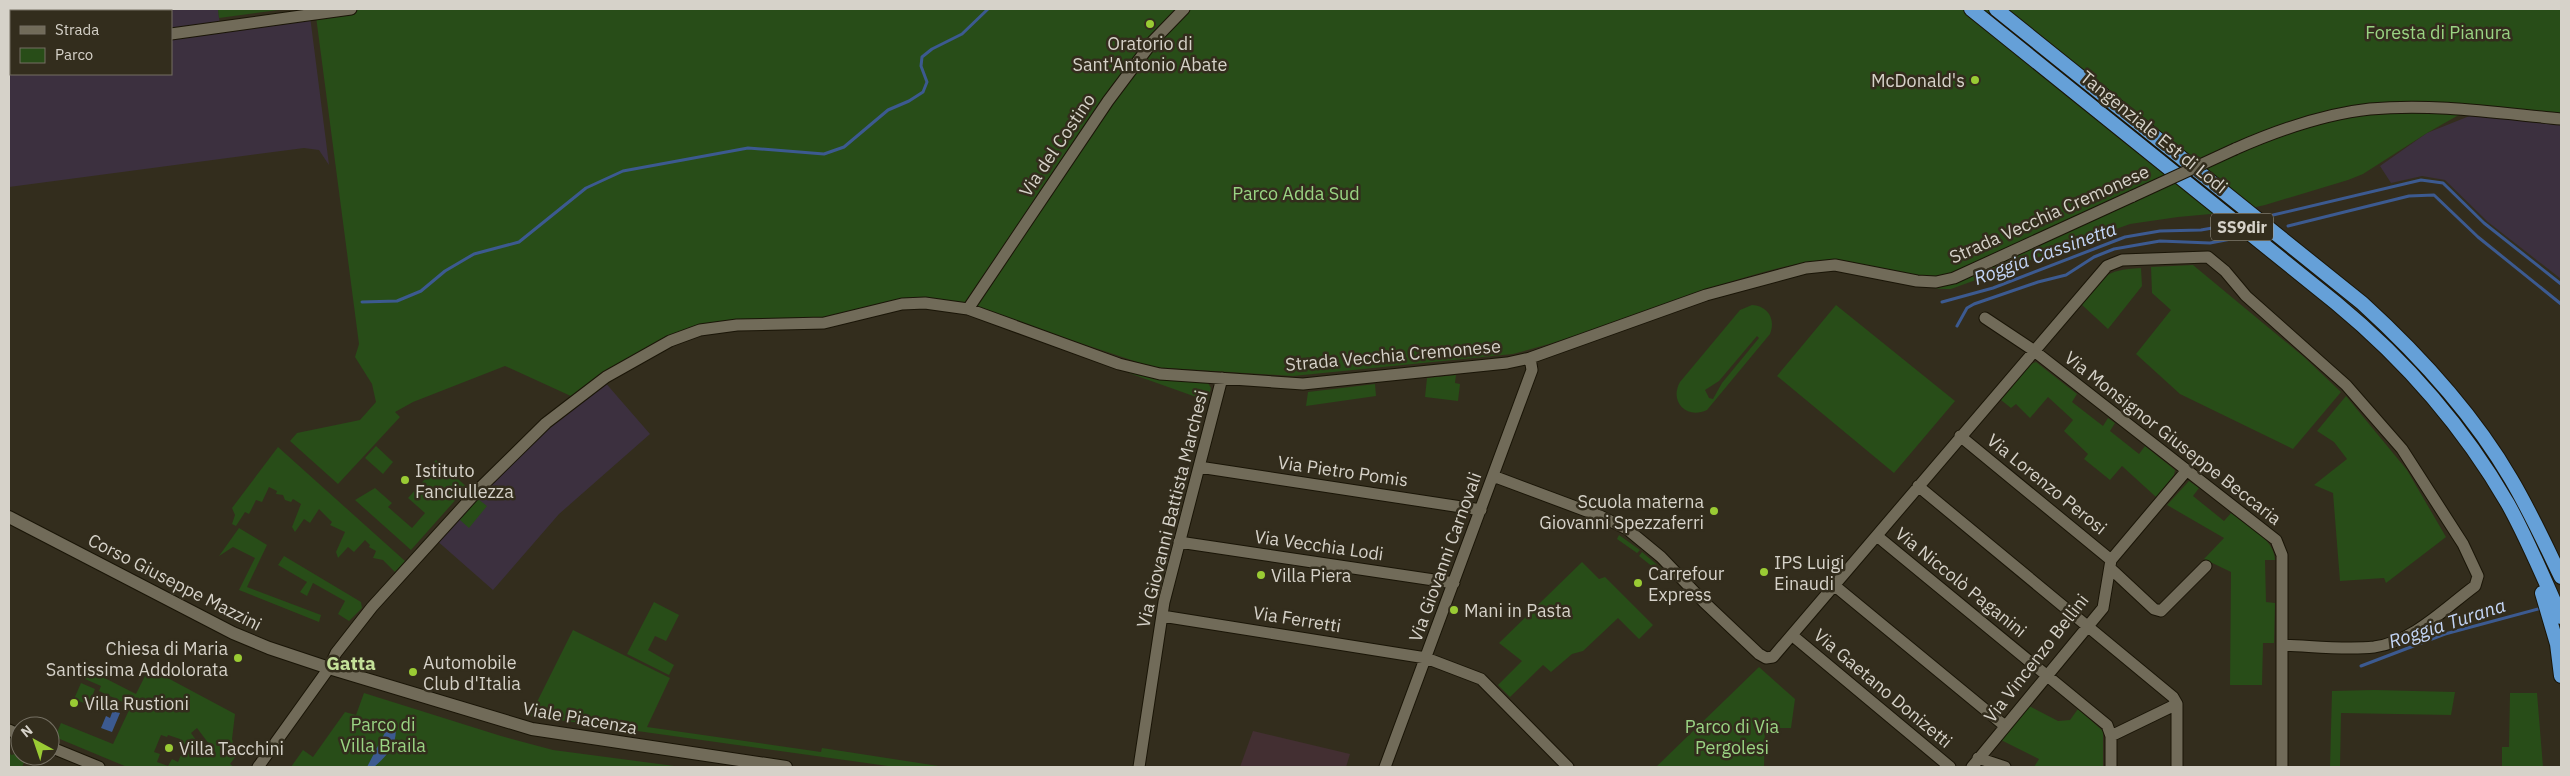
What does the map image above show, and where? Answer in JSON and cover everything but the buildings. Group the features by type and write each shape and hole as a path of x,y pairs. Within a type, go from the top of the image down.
{"highway":[{"name":"Tangenziale Est di Lodi","path":"1971,9 2336,302 2390,350 2432,396 2475,450 2524,535 2561,617"},
{"name":"Tangenziale Est di Lodi","path":"1996,9 2329,276 2384,324 2431,370 2493,450 2531,514 2561,577"},
{"path":"2531,514 2548,527 2561,555"},
{"path":"2524,535 2527,557 2548,611 2561,676"}],"street":[{"path":"172,34 351,9"},
{"name":"Via del Costino","path":"968,309 1108,101 1153,41 1184,9"},
{"name":"Strada Vecchia Cremonese","path":"258,767 329,668 336,653 372,607 481,487 552,418 615,372 680,337 713,327 824,323 902,304 925,303 968,309 1134,368 1160,374 1266,383 1303,384 1507,363 1530,358 1706,295 1806,268 1835,266 1917,281 1936,282 1954,278 2235,149 2296,124 2369,109 2410,107 2456,109 2561,119"},
{"path":"1493,476 1600,516 1627,529 1661,557 1704,602 1759,654 1770,658 1780,651 1793,636 2101,271 2113,262 2122,260 2208,257 2225,271 2246,296 2346,385 2402,449 2463,544 2477,570 2478,581 2423,626 2384,644 2367,647 2282,645"},
{"name":"Via Monsignor Giuseppe Beccaria","path":"1985,318 2033,350 2187,470 2280,546 2282,555 2282,767"},
{"name":"Via Giovanni Carnovali","path":"1386,767 1532,370 1530,358"},
{"name":"Via Giovanni Battista Marchesi","path":"1138,767 1162,616 1222,378"},
{"name":"Via Lorenzo Perosi","path":"1960,436 2110,564 2154,609 2161,611 2206,566"},
{"name":"Via Pietro Pomis","path":"1199,467 1481,510"},
{"path":"2110,564 2187,470"},
{"path":"1918,486 2089,626 2172,697 2177,704 2177,767"},
{"name":"Corso Giuseppe Mazzini","path":"9,517 233,633 269,648 372,682"},
{"name":"Via Niccolò Paganini","path":"1877,536 2107,725 2111,736"},
{"name":"Via Vecchia Lodi","path":"1180,542 1454,583"},
{"name":"Via Vincenzo Bellini","path":"1975,763 2103,608 2110,564"},
{"path":"1835,586 2005,726"},
{"name":"Via Ferretti","path":"1162,616 1426,658 1481,679 1568,767"},
{"name":"Via Gaetano Donizetti","path":"1793,636 1950,767"},
{"name":"Viale Piacenza","path":"372,682 532,730 786,767"},
{"path":"2111,767 2111,736 2177,704"},
{"path":"60,751 99,767"},
{"path":"1975,763 2005,767"}],"shaded area":[{"path":"9,9 218,9 220,26 172,33 172,10 10,10 9,54"},
{"path":"310,16 329,165 319,150 304,148 9,187 9,56 10,75 172,75 172,34"},
{"path":"2492,107 2561,112 2561,279 2488,222 2445,180 2422,176 2391,183 2380,166 2427,133"},
{"path":"603,380 650,434 559,514 493,590 435,539 481,488"},
{"path":"1253,731 1350,754 1346,767 1240,767"}],"green space":[{"path":"218,9 286,9 219,18"},
{"name":"Parco Adda Sud","path":"315,9 2561,9 2561,114 2474,110 2457,116 2363,174 2348,180 2265,205 2233,212 2130,224 1951,289 1919,285 1873,268 1842,260 1813,261 1774,269 1723,284 1592,330 1513,354 1293,376 1152,367 979,309 942,301 861,309 826,317 716,322 671,338 573,397 505,366 413,402 395,412 400,417 338,484 290,441 297,433 360,420 376,402 372,384 355,357 359,344"},
{"path":"2193,265 2304,357 2341,392 2293,449 2180,394 2136,354 2171,310 2152,293 2151,267"},
{"path":"2141,268 2142,286 2108,329 2081,304 2100,281 2111,273"},
{"path":"1752,305 1766,311 1772,323 1770,334 1707,410 1692,413 1686,411 1678,402 1677,389 1680,382 1740,310","holes":["1757,336 1759,338 1722,383 1713,399 1709,398 1705,390 1719,381"]},
{"path":"1836,305 1955,401 1894,473 1777,376"},
{"path":"2036,362 2077,394 2072,402 2103,426 2108,418 2115,423 2110,431 2139,454 2145,446 2175,470 2174,475 2156,497 2122,466 2110,480 2084,459 2088,454 2064,431 2073,420 2048,397 2030,418 2016,404 2011,408 2001,400 2031,364"},
{"path":"1126,372 1155,378 1208,383 1211,388 1208,400 1199,398"},
{"path":"1456,375 1455,383 1460,384 1458,401 1425,397 1427,378"},
{"path":"1375,384 1376,396 1306,406 1308,392"},
{"path":"2346,396 2407,470 2446,537 2386,583 2384,578 2340,581 2333,493 2314,485 2347,459 2334,442 2317,431"},
{"path":"376,446 393,462 383,474 365,458"},
{"path":"278,447 405,561 395,572 383,560 373,558 376,551 369,547 370,545 365,540 354,552 348,547 338,558 336,552 345,532 330,525 332,522 319,509 310,523 304,519 295,532 292,527 301,504 293,499 291,502 285,500 283,495 276,494 277,491 269,487 262,502 256,500 249,514 245,512 236,526 232,524 235,515 232,508"},
{"path":"436,460 467,487 411,550 355,500 375,488 392,503 388,507 412,528 425,513 408,498 426,478 422,475"},
{"path":"2189,481 2199,488 2193,496 2224,521 2231,513 2259,533 2274,552 2275,560 2265,560 2266,602 2275,603 2274,643 2263,643 2262,685 2230,685 2231,572 2204,559 2224,538 2167,505"},
{"path":"478,499 487,506 469,528 460,520"},
{"path":"239,528 267,545 247,587 321,615 319,622 239,590 255,558 233,547 219,556"},
{"path":"1619,535 1640,550 1637,553 1617,539"},
{"path":"1642,552 1661,568 1658,571 1639,556"},
{"path":"284,556 361,602 362,608 349,621 338,614 345,601 313,583 307,596 300,592 307,582 278,565"},
{"path":"1582,562 1599,579 1605,577 1653,625 1639,639 1618,618 1583,651 1572,654 1551,672 1543,665 1510,697 1498,685 1522,661 1499,643"},
{"path":"654,602 679,615 666,641 655,636 648,650 674,665 669,675 627,654"},
{"path":"573,630 670,678 647,727 821,752 822,748 945,767 895,767 530,716"},
{"name":"Parco di Via Pergolesi","path":"1759,667 1795,699 1791,728 1765,728 1764,767 1656,767"},
{"path":"149,668 235,714 232,739 236,756 230,764 234,767 127,767 60,739 61,723 113,744 131,706 99,691 101,686 85,679 89,670 136,694","holes":["197,728 215,752 208,757 191,733","161,735 167,737 168,735 180,739 179,742 185,745 178,762 172,759 168,766 157,762 160,754 154,752"]},
{"path":"81,683 95,689 89,705 74,699"},
{"path":"2332,691 2455,692 2451,715 2341,713 2340,767 2330,767"},
{"name":"Parco di Villa Braila","path":"364,693 501,736 553,750 682,767 291,767 303,750 313,757 345,712 356,715"},
{"path":"2510,693 2537,693 2543,767 2502,767 2502,747 2509,747"},
{"path":"2029,706 2058,721 2070,720 2078,709 2103,731 2103,767 2034,767 2039,759 2001,740"},
{"path":"9,751 10,766 22,766 9,767"}],"water":[{"path":"113,710 120,713 112,732 101,728 106,716 110,718"},
{"path":"391,721 395,723 396,730 394,743 384,758 374,767 367,767"}],"waterway":[{"path":"362,302 397,301 421,291 445,271 474,254 519,242 586,188 623,171 748,148 824,154 844,147 888,110 909,101 923,92 927,82 921,66 922,57 932,49 962,34 988,9"},
{"name":"Roggia Cassinetta","path":"2273,215 2421,180 2443,183 2484,223 2561,284"},
{"path":"2288,226 2409,196 2434,195 2478,237 2561,304"},
{"name":"Roggia Cassinetta","path":"1942,302 1993,288 2125,237 2160,231 2201,230 2218,227"},
{"path":"1957,326 1967,308 1974,304 2038,282 2066,275 2094,257 2114,249 2160,241 2210,243 2231,239"},
{"name":"Roggia Turana","path":"2361,666 2445,634 2542,608"}],"place":[{"name":"Oratorio di Sant'Antonio Abate","path":"1150,24"},
{"name":"McDonald's","path":"1975,80"},
{"name":"Istituto Fanciullezza","path":"405,480"},
{"name":"Scuola materna Giovanni Spezzaferri","path":"1714,511"},
{"name":"IPS Luigi Einaudi","path":"1764,572"},
{"name":"Villa Piera","path":"1261,575"},
{"name":"Carrefour Express","path":"1638,583"},
{"name":"Mani in Pasta","path":"1454,610"},
{"name":"Chiesa di Maria Santissima Addolorata","path":"238,658"},
{"name":"Automobile Club d'Italia","path":"413,672"},
{"name":"Villa Rustioni","path":"74,703"},
{"name":"Villa Tacchini","path":"169,748"}],"district":[{"name":"Gatta","path":"351,663"}],"park label":[{"name":"Foresta di Pianura","path":"2438,32"}]}
